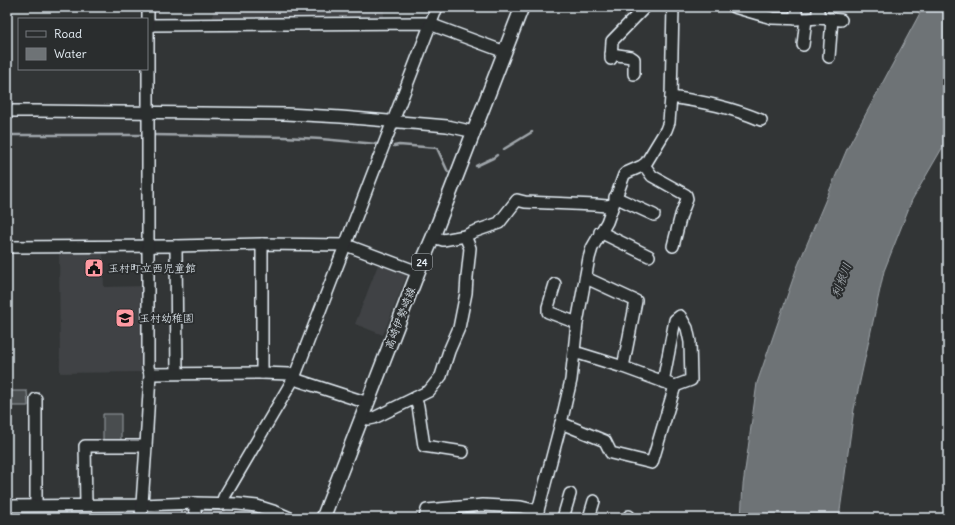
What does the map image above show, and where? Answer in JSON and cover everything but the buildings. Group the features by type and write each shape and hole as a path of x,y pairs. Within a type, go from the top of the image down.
{"main road":[{"name":"高崎伊勢崎線","path":"323,518 522,7"}],"street":[{"path":"140,518 150,374 148,367 148,7"},
{"path":"222,504 224,497 294,378 394,122 437,7"},
{"path":"634,74 634,59 631,57 611,56 612,41 633,12 645,7"},
{"path":"425,518 428,510 483,505 521,507 539,516 571,380 577,323 592,248 607,222 626,173 644,165 668,126 671,97 673,7"},
{"path":"734,7 750,9 772,18 801,19 818,13 836,19 829,56"},
{"path":"796,7 801,19 803,45"},
{"path":"148,25 431,24 505,52"},
{"path":"671,97 722,106 761,120"},
{"path":"7,111 341,117 447,126 474,132"},
{"path":"644,165 652,176 687,196 673,246"},
{"path":"433,237 443,240 465,236 472,232 499,223 517,200 525,202 607,206 614,201"},
{"path":"614,201 654,215"},
{"path":"600,232 649,256"},
{"path":"362,418 374,418 429,391 441,376 449,351 459,328 466,294 470,248 465,236"},
{"path":"7,247 262,244 346,245 418,272"},
{"path":"262,244 262,373"},
{"path":"176,246 177,373"},
{"path":"586,278 636,301 623,367"},
{"path":"555,284 548,307 548,312 577,323"},
{"path":"574,353 623,367 663,382 676,386 691,380 690,342 687,328 680,316 675,320 663,382"},
{"path":"150,374 289,374 300,381 368,403"},
{"path":"561,423 605,441 611,453 652,463 676,386"},
{"path":"415,398 418,406 424,446 462,452"},
{"path":"36,399 36,505"},
{"path":"86,505 85,446 146,446"},
{"path":"563,518 570,494"},
{"path":"589,518 594,501"},
{"path":"194,518 195,503"},
{"path":"7,506 195,503 238,504 257,506 290,518"}],"shaded area":[{"path":"213,7 384,7 384,19 213,21"},
{"path":"59,248 103,248 104,287 144,286 144,372 60,373"},
{"path":"379,262 408,273 383,335 355,324"},
{"path":"11,391 27,391 28,406 11,406"},
{"path":"103,414 121,414 121,441 103,440"}],"water":[{"name":"利根川","path":"916,7 948,7 948,138 912,200 884,271 854,409 839,518 741,518 743,485 757,383 796,270 847,149 920,13 916,10"}],"waterway":[{"path":"504,149 532,132"},
{"path":"7,135 144,135"},
{"path":"152,135 284,137 377,144"},
{"path":"394,146 399,145 437,148 448,172"},
{"path":"476,166 497,155"},
{"path":"229,500 261,445"},
{"path":"158,510 188,510"},
{"path":"202,510 225,510"}],"place":[{"name":"玉村町立西児童館","path":"94,268"},
{"name":"玉村幼稚園","path":"125,318"}]}
